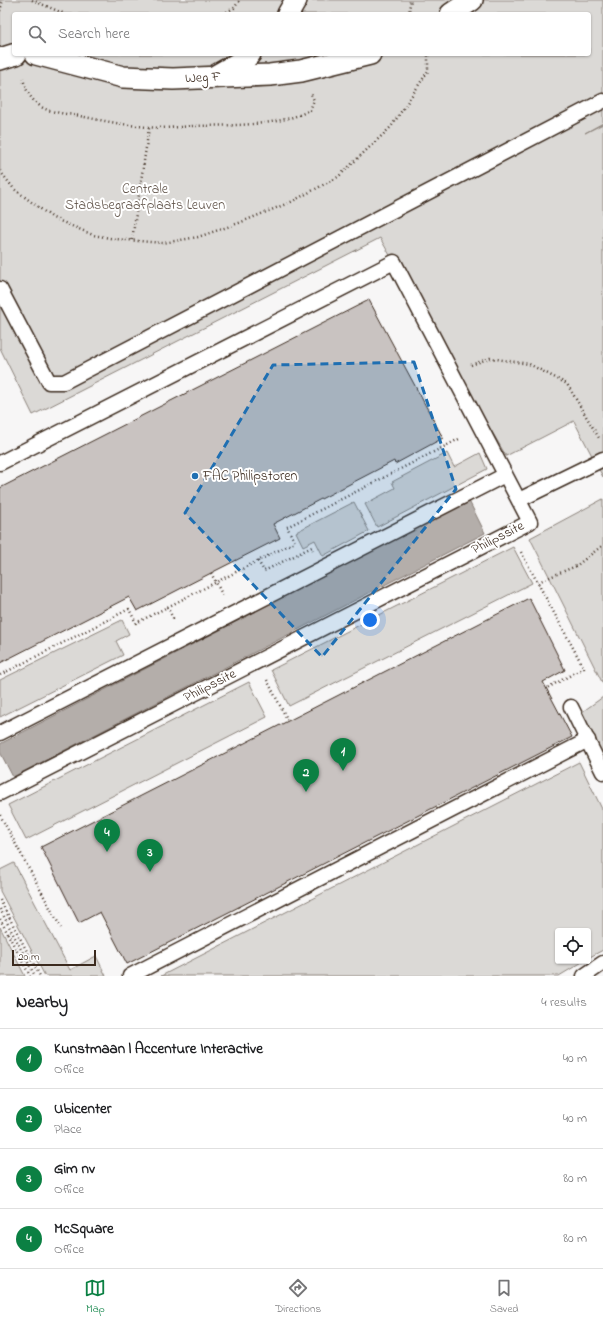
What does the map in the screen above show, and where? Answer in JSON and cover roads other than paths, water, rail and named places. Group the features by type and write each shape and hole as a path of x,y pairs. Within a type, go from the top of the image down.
{"street":[{"path":"289,12 296,0"},
{"path":"454,12 472,0"},
{"path":"0,59 12,55"},
{"name":"Weg F","path":"44,56 123,77 173,79 270,75 301,72 362,56"},
{"path":"213,77 248,56"}],"lane":[{"path":"0,288 49,382 64,382 603,101"},
{"name":"Philipssite","path":"0,463 394,262 530,522 0,793"},
{"path":"519,500 603,459"},
{"path":"0,733 505,474"},
{"path":"572,707 603,772"},
{"path":"130,976 588,740"},
{"path":"584,976 603,963"}],"place":[{"name":"FAC Philipstoren","path":"195,476"},
{"name":"Kunstmaan | Accenture Interactive","path":"343,771"},
{"name":"Ubicenter","path":"306,792"},
{"name":"McSquare","path":"107,852"},
{"name":"Gim nv","path":"150,872"}],"park label":[{"name":"Centrale Stadsbegraafplaats Leuven","path":"145,198"}]}
